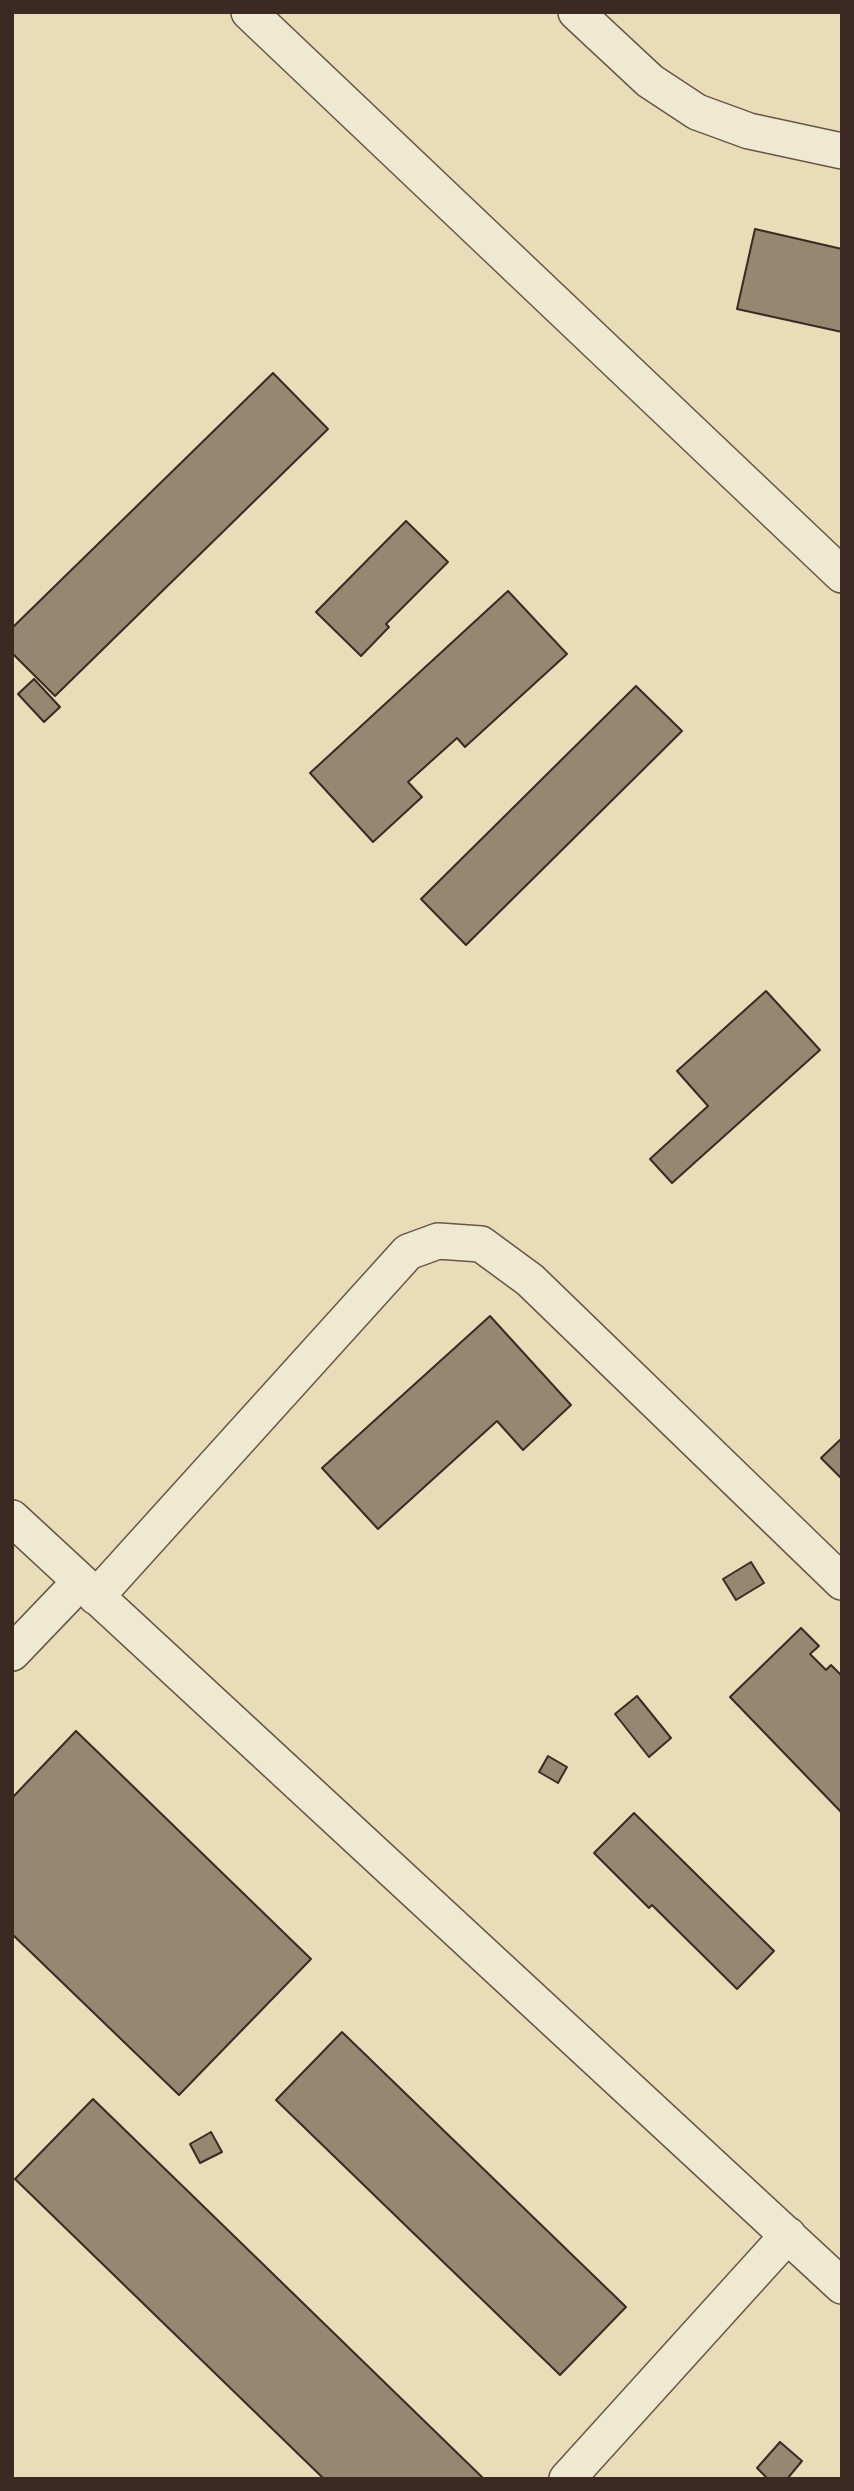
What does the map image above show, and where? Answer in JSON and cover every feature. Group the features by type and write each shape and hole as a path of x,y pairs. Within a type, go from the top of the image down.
{"lane":[{"path":"249,12 842,575"},
{"path":"576,12 650,81 697,112 749,131 842,151"},
{"path":"12,1653 88,1590 408,1252 438,1241 481,1244 530,1280 842,1582"},
{"path":"12,1518 788,2235 834,2270"},
{"path":"567,2479 788,2235"}],"building":[{"path":"755,229 842,249 842,332 737,309"},
{"path":"273,373 328,429 55,696 12,653 12,628"},
{"path":"406,521 448,562 386,624 389,627 361,656 316,612"},
{"path":"508,591 567,654 465,747 457,738 408,782 422,797 373,842 310,773"},
{"path":"34,679 60,707 44,722 18,694"},
{"path":"636,686 682,731 466,945 421,899"},
{"path":"766,991 820,1050 672,1183 650,1159 708,1106 677,1071"},
{"path":"490,1316 571,1405 523,1450 497,1421 378,1529 322,1468"},
{"path":"842,1438 842,1479 821,1458"},
{"path":"751,1562 764,1583 736,1600 723,1579"},
{"path":"801,1628 819,1646 810,1654 826,1670 831,1665 842,1676 842,1813 730,1697"},
{"path":"637,1696 671,1738 649,1757 615,1714"},
{"path":"76,1731 311,1959 179,2095 12,1934 12,1798"},
{"path":"548,1756 567,1767 558,1783 539,1772"},
{"path":"634,1813 774,1951 737,1989 652,1905 649,1908 594,1853"},
{"path":"342,2032 626,2307 560,2375 276,2100"},
{"path":"93,2099 484,2479 324,2479 15,2179"},
{"path":"211,2132 222,2152 200,2163 190,2144"},
{"path":"780,2442 802,2461 787,2479 768,2479 757,2468"}]}
